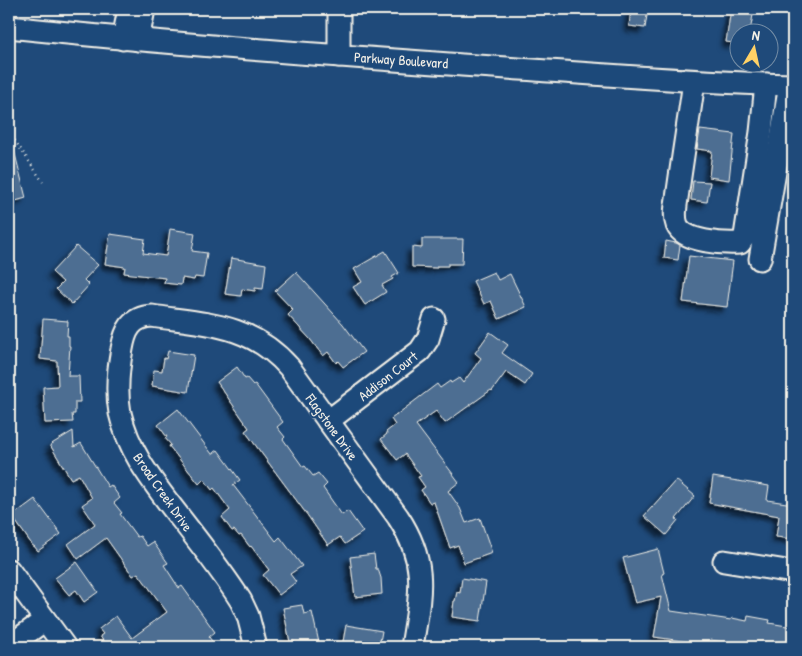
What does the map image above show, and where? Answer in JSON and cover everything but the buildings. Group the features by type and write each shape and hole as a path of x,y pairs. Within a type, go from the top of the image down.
{"street":[{"path":"129,9 131,40"},
{"path":"131,40 144,9"},
{"path":"339,56 340,9"},
{"name":"Parkway Boulevard","path":"9,27 131,40 339,56 694,81 791,85"},
{"path":"694,81 681,170 676,214 677,224 683,233 695,239 729,243 740,243 745,236 761,132 766,84"},
{"path":"760,259 791,85"},
{"name":"Flagstone Drive","path":"131,324 139,318 152,316 230,328 257,339 279,356 398,517 412,543 420,572 420,587 412,647"},
{"name":"Addison Court","path":"328,421 420,351 428,339 434,319"},
{"name":"Broad Creek Drive","path":"131,324 124,335 118,377 120,411 129,443 146,472 240,601 250,624 256,647"},
{"path":"724,561 793,572"},
{"path":"9,570 65,647"},
{"path":"9,646 45,620"}],"path":[{"path":"9,132 43,182"}]}
